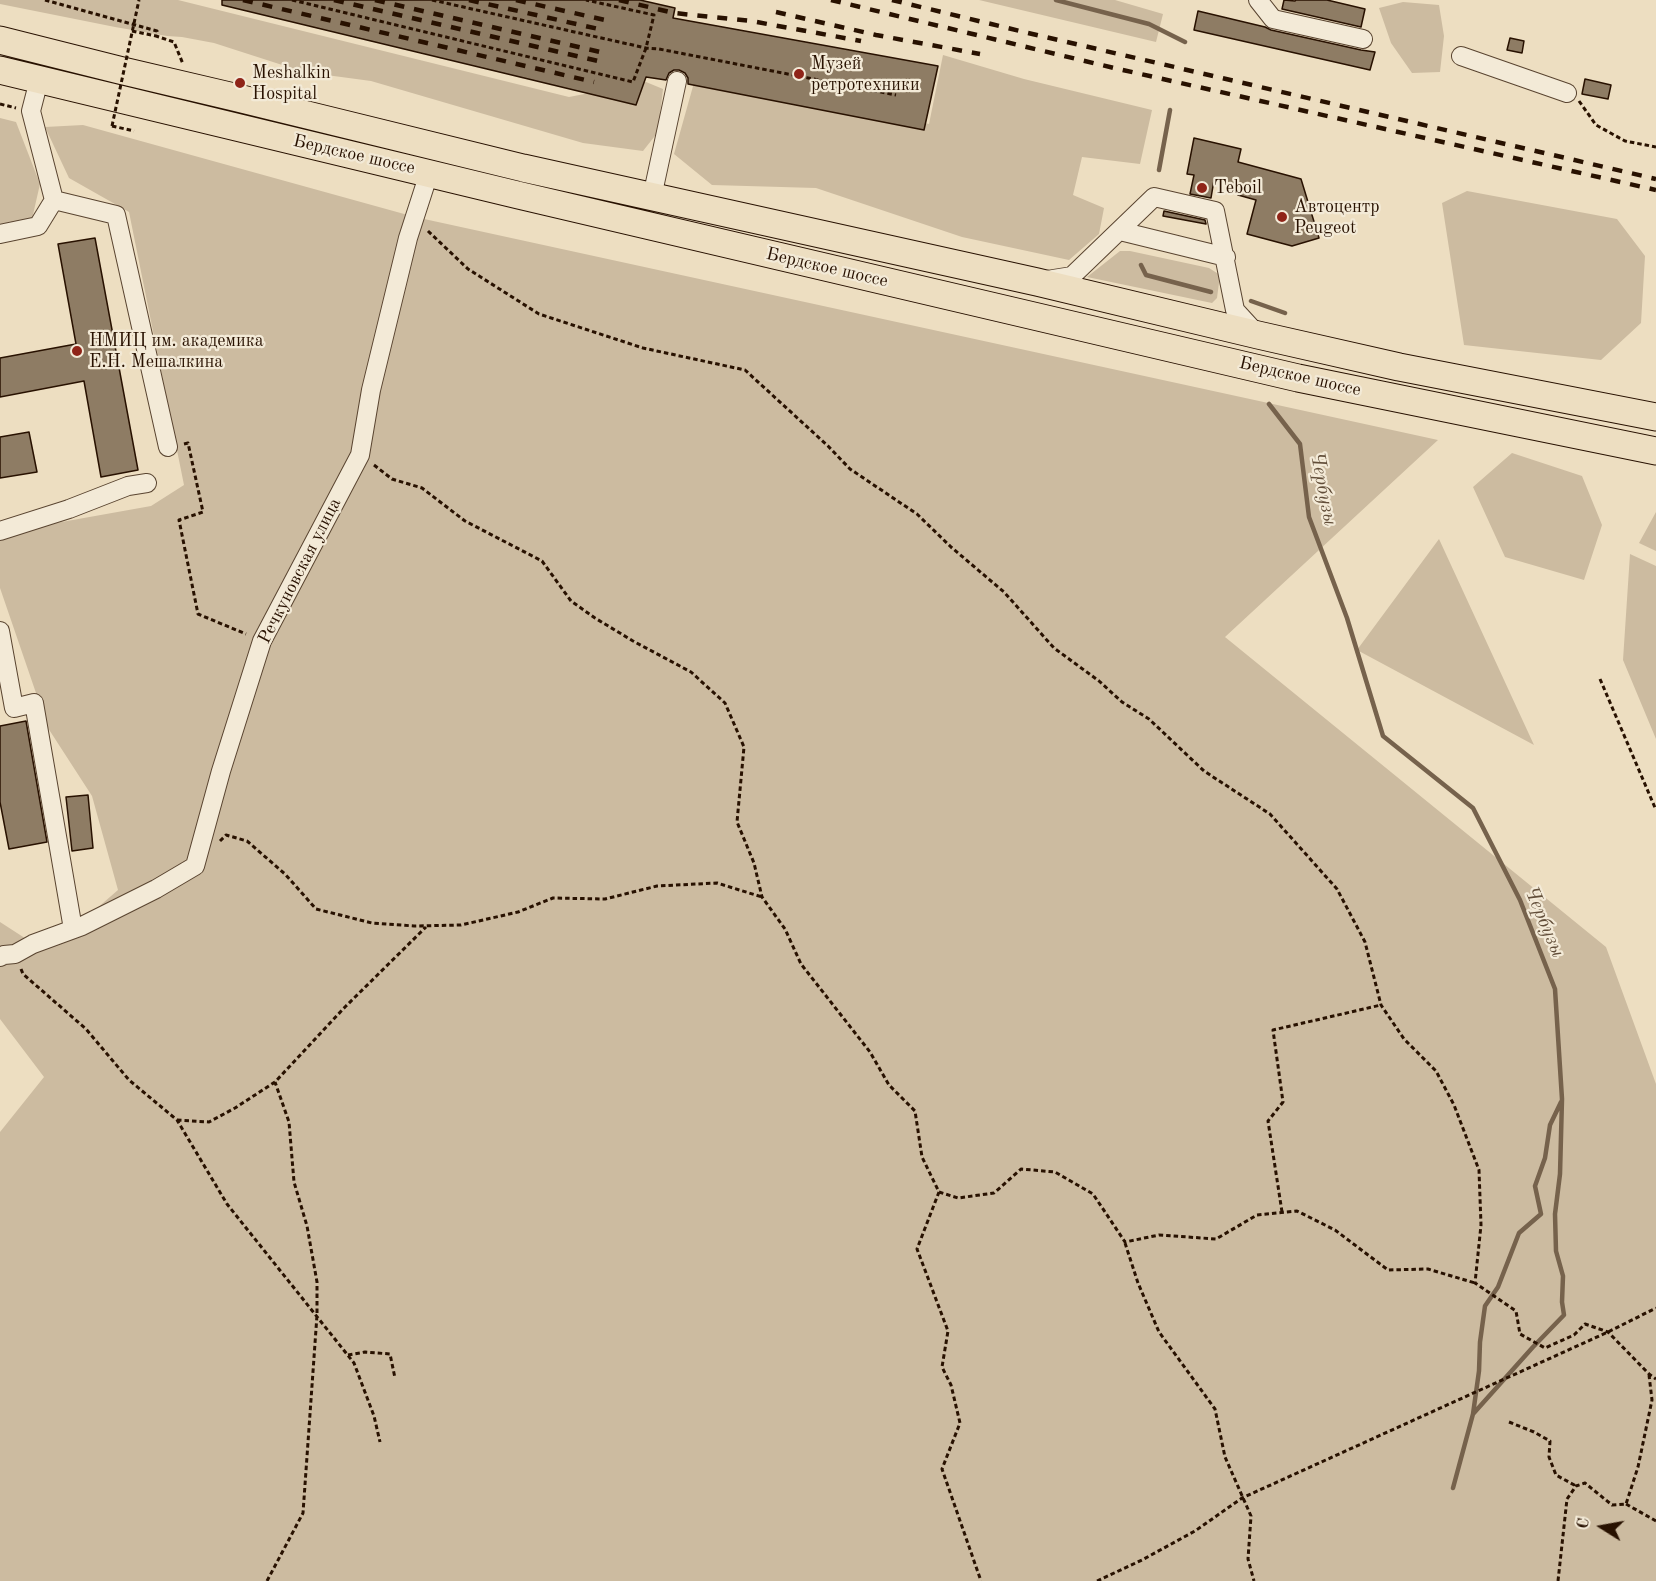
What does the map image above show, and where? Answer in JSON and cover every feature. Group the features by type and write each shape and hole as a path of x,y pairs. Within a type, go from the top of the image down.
{"highway":[{"name":"Бердское шоссе","path":"0,40 523,168 1036,282 1258,336 1400,367 1656,417"},
{"name":"Бердское шоссе","path":"0,70 530,198 1298,378 1656,452"},
{"path":"1393,398 1400,367"}],"street":[{"path":"1258,0 1273,19 1363,39"},
{"path":"1461,56 1567,93"},
{"path":"0,234 38,226 54,200 31,111 39,80"},
{"path":"652,197 676,81"},
{"name":"Речкуновская улица","path":"7,955 73,929 156,889 195,866 221,771 262,641 360,455 371,390 408,238 429,173"},
{"path":"1036,282 1072,276 1154,197 1215,211 1235,310 1258,336"},
{"path":"54,200 116,214 168,447"},
{"path":"1120,231 1226,257"},
{"path":"0,531 69,509 128,486 147,483"},
{"path":"0,631 14,708 34,703 73,929"}],"path":[{"path":"45,0 157,31 156,36"},
{"path":"134,131 112,126 139,0"},
{"path":"292,0 633,82 646,48 654,15 586,0"},
{"path":"432,0 646,48 896,95"},
{"path":"132,31 174,42 183,65"},
{"path":"1567,93 1578,101 1596,125 1625,141 1656,147"},
{"path":"415,217 468,269 539,314 644,348 745,370 850,469 916,514 951,548 1004,592 1054,648 1099,681 1122,702 1149,719 1204,771 1270,814 1337,889 1365,942 1381,1005 1404,1039 1436,1071 1454,1105 1479,1170 1481,1225 1476,1283"},
{"path":"168,447 188,443 203,512 179,520 198,614 262,641"},
{"path":"360,455 392,479 422,488 465,521 542,561 571,601 595,618 691,672 725,703 744,747 736,822 754,863 762,897 785,929 801,964 870,1052 889,1085 915,1111 922,1157 939,1192 958,1198 994,1193 1021,1169 1055,1172 1093,1194 1125,1242 1138,1282 1159,1332 1215,1409 1225,1457 1251,1516 1248,1559 1254,1581"},
{"path":"1600,679 1656,810"},
{"path":"218,843 226,835 247,841 285,874 316,909 372,923 461,925 518,912 553,898 605,899 657,886 717,883 762,897"},
{"path":"177,1120 209,1122 275,1082 345,1007 427,926"},
{"path":"7,955 23,974 86,1029 129,1080 177,1120 227,1204 354,1363 374,1416 380,1442"},
{"path":"1282,1212 1268,1121 1283,1102 1273,1030 1381,1005"},
{"path":"267,1581 303,1513 317,1315 317,1282 307,1226 294,1182 289,1122 275,1082"},
{"path":"939,1192 917,1249 948,1331 942,1367 951,1386 960,1423 942,1469 981,1581"},
{"path":"1125,1242 1159,1235 1216,1239 1257,1215 1297,1211 1335,1230 1388,1270 1428,1269 1476,1283 1516,1311 1520,1334 1545,1348 1574,1335 1585,1324 1608,1332 1656,1379"},
{"path":"1096,1581 1142,1560 1195,1531 1242,1498 1656,1308"},
{"path":"348,1355 365,1352 390,1354 395,1378"},
{"path":"1626,1504 1638,1467 1652,1400 1649,1374"},
{"path":"1509,1422 1550,1441 1549,1457 1556,1475 1576,1486"},
{"path":"1558,1581 1567,1500 1576,1486 1585,1483 1612,1505 1626,1504 1656,1521"}],"shaded area":[{"path":"0,0 178,0 569,97 646,82 663,89 658,132 643,151 583,143 371,81 304,72 214,43 115,27 0,4"},
{"path":"979,0 1115,0 1163,14 1156,42"},
{"path":"1403,2 1439,5 1444,36 1440,72 1412,73 1391,43 1379,8"},
{"path":"943,55 1024,79 1152,110 1140,164 1082,157 1073,195 1104,208 1099,234 1069,260 962,237 816,188 712,185 674,154 697,72 929,124"},
{"path":"0,118 16,122 40,184 32,219 0,226"},
{"path":"83,125 415,217 1438,440 1225,637 1606,947 1656,1084 1656,1581 0,1581 0,1132 44,1077 0,1019 0,922 34,944 73,929 118,890 92,796 48,728 0,588 0,533 151,506 184,485 129,212 69,178 45,127"},
{"path":"1467,191 1617,219 1645,256 1641,323 1601,360 1464,345 1442,203"},
{"path":"1120,251 1130,251 1209,268 1220,275 1217,298 1212,303 1087,277"},
{"path":"1512,453 1582,476 1602,525 1584,580 1505,557 1473,487"},
{"path":"1656,512 1656,551 1639,543"},
{"path":"1439,539 1534,745 1357,650"},
{"path":"1630,554 1656,566 1656,739 1623,660"}],"building":[{"path":"222,0 640,0 675,8 673,18 938,66 924,130 688,84 685,73 679,70 669,73 666,80 646,77 636,105 222,5"},
{"path":"1284,0 1327,0 1365,9 1361,27 1282,9"},
{"path":"1198,11 1271,30 1375,52 1370,70 1194,30"},
{"path":"1510,38 1524,41 1522,53 1507,50"},
{"path":"1585,79 1611,85 1608,99 1582,94"},
{"name":"Автоцентр Peugeot","path":"1194,138 1241,149 1238,162 1301,179 1319,238 1292,246 1247,234 1256,200 1238,195 1241,185 1214,180 1211,198 1190,194 1194,175 1187,174"},
{"path":"1164,211 1205,220 1206,224 1163,216"},
{"name":"НМИЦ им. академика Е.Н. Мешалкина","path":"95,238 138,470 101,477 84,381 0,397 0,358 76,344 58,244"},
{"path":"29,432 37,472 0,478 0,437"},
{"path":"26,721 47,842 9,849 0,802 0,726"},
{"path":"88,795 93,848 72,851 66,797"}],"waterway":[{"path":"1056,0 1149,24 1185,42"},
{"path":"1159,170 1170,110"},
{"path":"1141,265 1146,275 1211,292"},
{"path":"1251,301 1285,313"},
{"name":"Чербузы","path":"1269,404 1300,444 1309,517 1347,618 1383,736 1473,808 1520,900 1555,989 1562,1099 1560,1174 1555,1214 1556,1251 1563,1276 1564,1315 1473,1414 1453,1488"},
{"path":"1473,1414 1485,1306 1498,1287 1519,1233 1541,1214 1535,1186 1545,1158 1550,1125 1561,1102"}],"railway":[{"path":"243,0 594,82"},
{"path":"334,0 598,61"},
{"path":"375,0 600,52"},
{"path":"469,0 603,30"},
{"path":"516,0 605,20"},
{"path":"619,0 674,13 751,21 861,41"},
{"path":"831,0 1114,68 1656,190"},
{"path":"892,0 1656,179"},
{"path":"776,12 876,35 980,54"}],"place":[{"name":"Музей ретротехники","path":"799,74"},
{"name":"Meshalkin Hospital","path":"240,83"},
{"name":"Teboil","path":"1202,188"},
{"name":"Автоцентр Peugeot","path":"1282,217"},
{"name":"НМИЦ им. академика Е.Н. Мешалкина","path":"77,351"}]}
